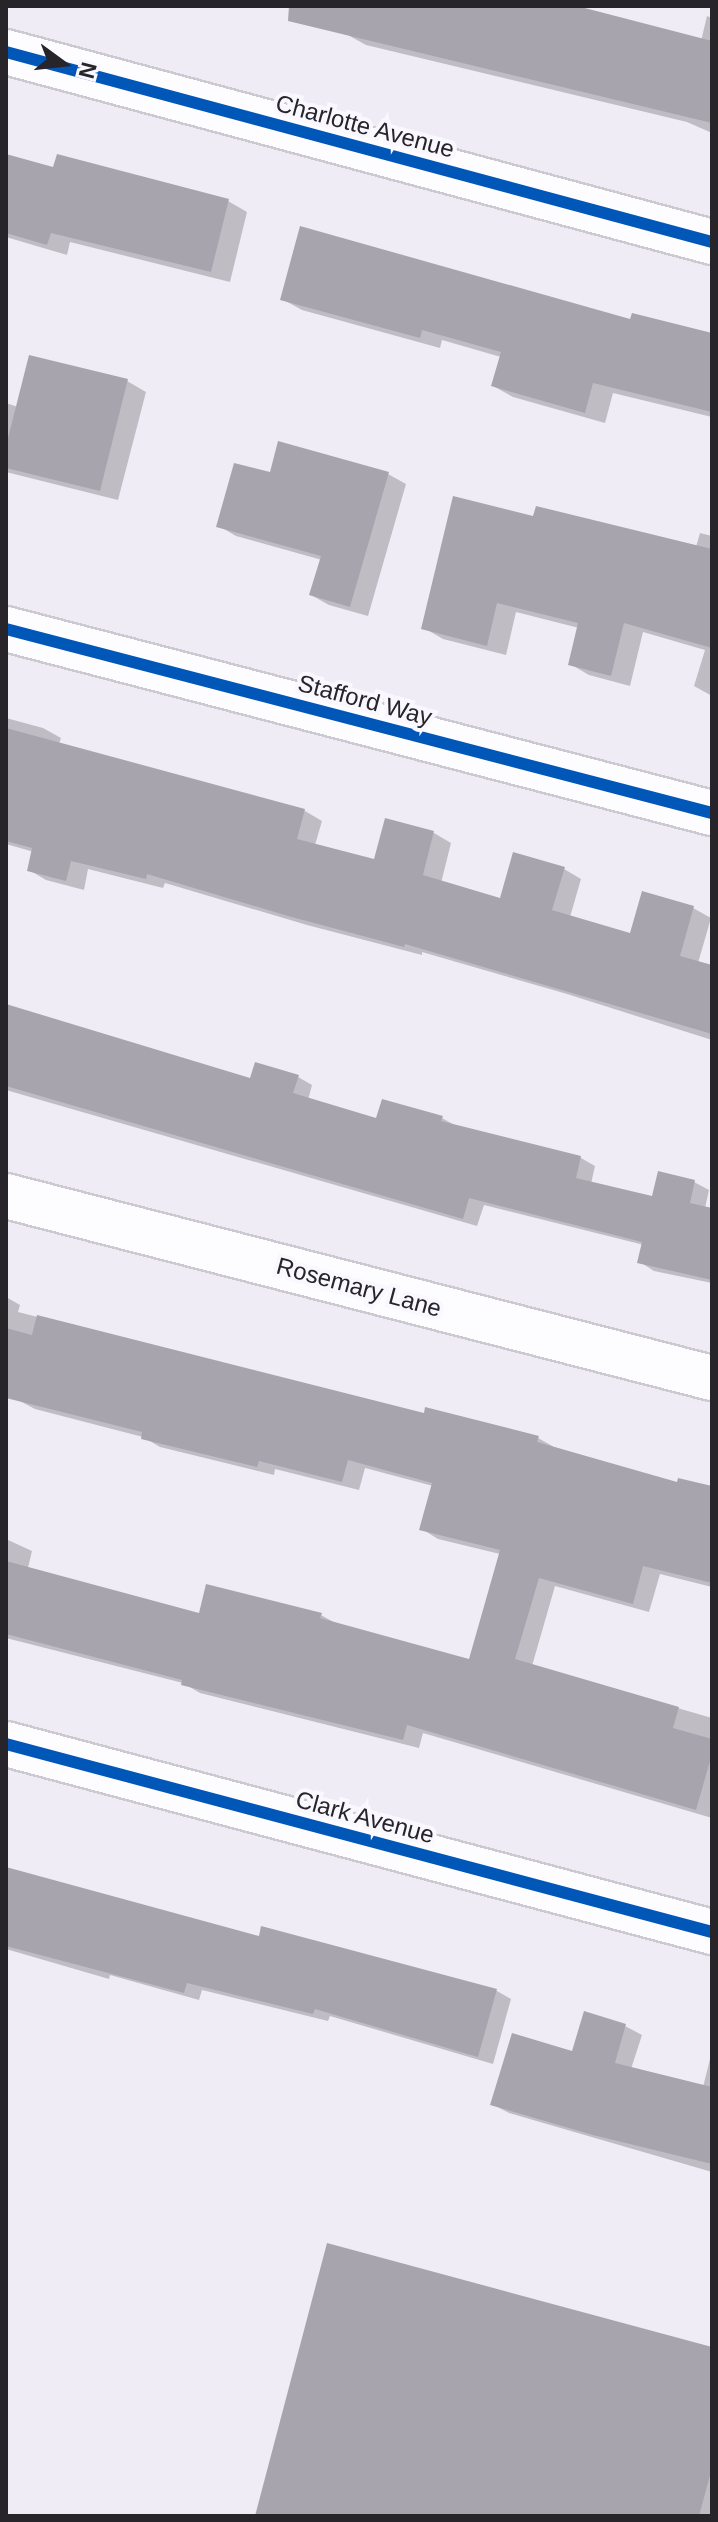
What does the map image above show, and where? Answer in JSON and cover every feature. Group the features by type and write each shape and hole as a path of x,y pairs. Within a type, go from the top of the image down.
{"street":[{"name":"Charlotte Avenue","path":"6,52 712,242"},
{"name":"Stafford Way","path":"6,629 712,813"},
{"name":"Rosemary Lane","path":"6,1196 712,1378"},
{"name":"Clark Avenue","path":"6,1744 712,1932"}],"building":[{"path":"289,6 577,6 712,41 712,123 288,21"},
{"path":"6,154 53,167 57,154 229,199 211,272 51,233 47,245 6,233"},
{"path":"300,226 630,319 632,313 712,333 712,412 593,383 585,413 491,386 501,352 422,330 420,338 280,300"},
{"path":"29,355 128,379 100,491 6,468 6,446"},
{"path":"278,441 389,472 350,607 309,595 321,556 216,527 234,463 270,472"},
{"path":"453,496 533,516 536,506 712,549 712,648 624,623 611,676 568,665 578,623 497,603 487,646 421,629"},
{"path":"6,728 305,809 297,839 374,859 385,818 434,831 423,875 500,898 513,852 565,867 552,910 630,933 642,891 694,906 680,956 712,965 712,1034 405,944 404,947 288,916 147,874 146,879 71,861 66,881 27,871 32,848 6,841"},
{"path":"6,1004 250,1078 255,1062 299,1075 293,1093 376,1118 382,1099 443,1116 441,1121 581,1156 576,1178 652,1196 658,1171 695,1180 690,1203 712,1208 712,1280 637,1263 642,1242 469,1198 463,1219 6,1086"},
{"path":"37,1315 424,1413 425,1407 539,1436 537,1442 677,1482 678,1478 712,1486 712,1583 643,1566 633,1604 539,1578 515,1659 679,1707 673,1728 712,1739 712,1754 696,1810 407,1725 403,1740 181,1685 182,1680 6,1634 6,1561 199,1613 206,1584 322,1613 320,1618 469,1659 500,1550 419,1530 432,1483 348,1460 342,1482 259,1461 257,1467 141,1439 142,1432 6,1398 6,1328 32,1335"},
{"path":"6,1867 259,1936 261,1926 497,1989 478,2057 315,2009 313,2014 187,1983 184,1993 6,1946"},
{"path":"584,2011 626,2024 615,2063 712,2087 712,2164 593,2135 490,2105 512,2033 572,2051"},
{"path":"327,2243 712,2347 712,2468 699,2516 255,2516"}],"cycle path":[{"path":"6,52 712,242"},
{"path":"6,629 712,813"},
{"path":"6,1744 712,1932"}]}
